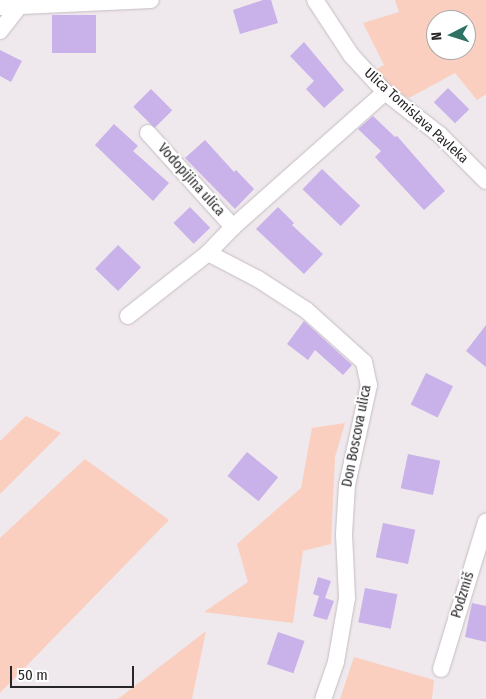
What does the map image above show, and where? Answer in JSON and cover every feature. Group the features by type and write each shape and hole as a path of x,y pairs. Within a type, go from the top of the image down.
{"street":[{"path":"0,7 151,0"},
{"name":"Ulica Tomislava Pavleka","path":"315,0 351,55 385,92 440,135 486,181"},
{"path":"0,31 19,7"},
{"path":"128,316 208,253 233,227 385,92"},
{"name":"Vodopijina ulica","path":"148,133 233,227"},
{"name":"Don Boscova ulica","path":"208,253 258,280 306,310 364,362 370,385 347,485 344,534 347,598 336,662 323,699"},
{"name":"Podzmiš","path":"441,669 486,522"}],"shaded area":[{"path":"395,0 486,0 486,94 477,100 455,73 409,98 391,89 370,73 384,65 363,23 399,12"},
{"path":"26,416 61,433 0,494 0,441"},
{"path":"345,423 335,457 331,544 303,551 293,623 204,612 248,582 237,544 301,488 312,428"},
{"path":"85,459 169,520 0,693 0,538"},
{"path":"206,631 192,699 118,699"},
{"path":"354,657 434,680 432,699 340,699"}],"building":[{"path":"263,0 271,0 278,23 240,34 233,10"},
{"path":"52,15 96,15 96,53 52,53"},
{"path":"304,42 344,90 324,108 306,89 314,81 290,56"},
{"path":"0,50 22,61 11,82 0,76"},
{"path":"448,88 469,109 455,123 434,102"},
{"path":"151,89 172,110 155,128 133,107"},
{"path":"373,116 395,137 397,136 445,191 424,210 375,157 381,151 358,129"},
{"path":"114,124 138,146 133,151 169,183 153,201 95,145"},
{"path":"205,140 234,172 236,170 254,189 235,209 185,158"},
{"path":"322,169 360,206 341,226 303,189"},
{"path":"190,207 210,228 194,244 173,223"},
{"path":"278,207 294,223 292,225 323,254 304,274 256,229"},
{"path":"118,245 141,267 118,291 95,269"},
{"path":"304,321 352,365 343,375 315,350 308,360 287,344"},
{"path":"486,325 486,367 466,351"},
{"path":"426,373 453,386 438,418 411,404"},
{"path":"247,452 278,477 259,501 227,476"},
{"path":"408,454 440,461 433,495 401,488"},
{"path":"383,523 415,530 408,564 376,557"},
{"path":"318,577 331,581 325,598 334,601 327,620 313,616 319,596 313,594"},
{"path":"365,588 397,594 391,629 358,622"},
{"path":"472,603 486,606 486,642 465,637"},
{"path":"278,632 304,641 293,673 267,664"}]}
